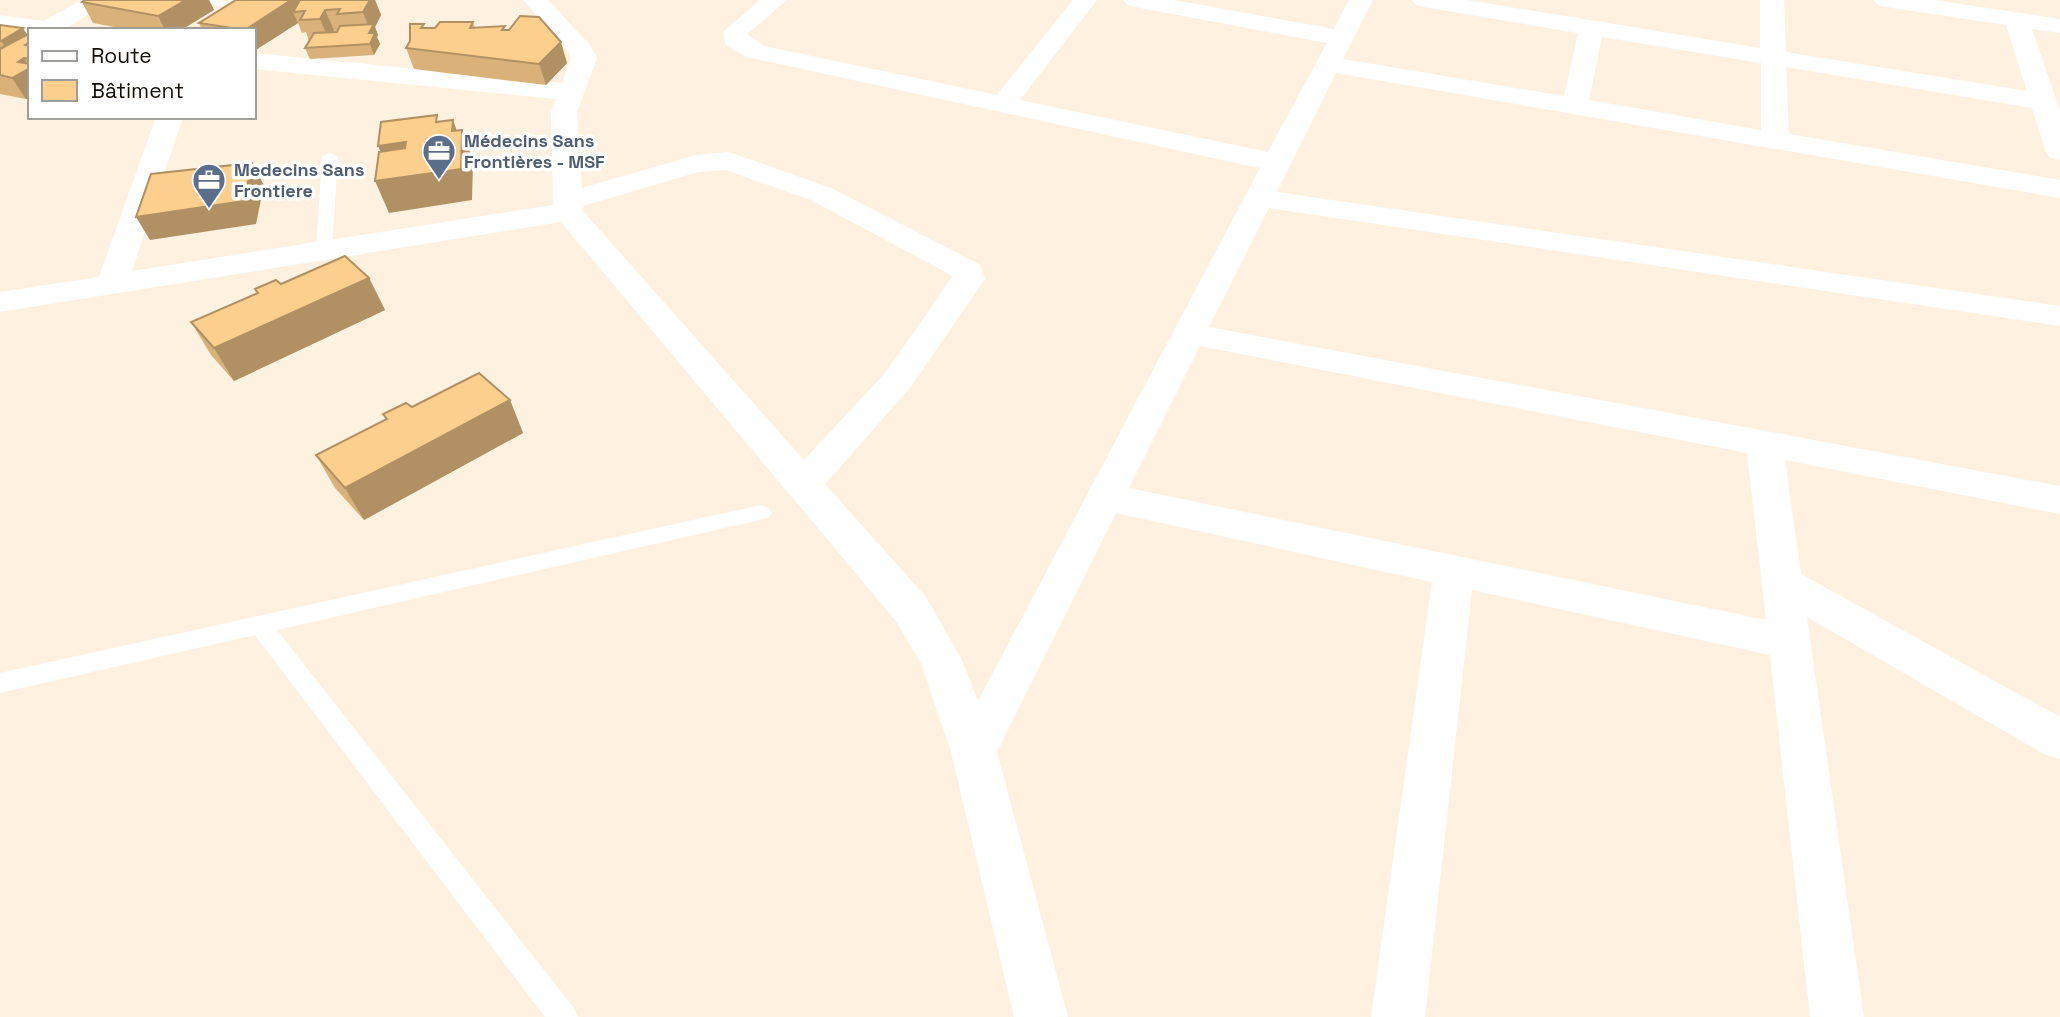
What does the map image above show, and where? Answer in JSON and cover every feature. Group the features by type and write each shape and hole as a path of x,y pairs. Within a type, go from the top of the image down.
{"street":[{"path":"52,28 99,0"},
{"path":"536,0 580,49 584,58 568,93 564,112 568,207 802,486 911,609 941,660 974,752 1041,1017"},
{"path":"775,0 735,32 735,40 743,47 756,52 1278,163"},
{"path":"1003,105 1085,0"},
{"path":"1135,0 1335,51 1575,106 2060,189"},
{"path":"974,752 1362,0"},
{"path":"1424,0 2043,102"},
{"path":"1772,0 1775,140"},
{"path":"1886,0 2060,26"},
{"path":"2016,19 2043,102 2058,137"},
{"path":"0,22 43,28"},
{"path":"1575,106 1592,27"},
{"path":"256,61 568,93"},
{"path":"112,284 169,119"},
{"path":"0,302 324,251 568,207 696,164 729,161 821,194 968,271 968,279 898,380 802,486"},
{"path":"1259,198 2060,316"},
{"path":"1190,334 2060,500"},
{"path":"1764,443 1837,1017"},
{"path":"1105,497 1790,642"},
{"path":"1398,1017 1454,571"},
{"path":"1782,583 2060,740"}],"lane":[{"path":"201,0 245,8"},
{"path":"324,251 330,157"},
{"path":"0,683 761,513"},
{"path":"260,625 563,1017"}],"building":[{"path":"186,0 158,16 82,2"},
{"path":"236,0 291,0 248,28 199,23"},
{"path":"300,0 370,0 363,12 337,14 340,9 325,10 320,19 300,20 305,11 293,12"},
{"path":"520,16 539,17 561,42 539,64 406,48 410,41 410,24 424,24 421,28 435,28 440,22 473,22 470,28 505,26 502,30 509,30"},
{"path":"374,24 369,33 375,33 370,44 305,48 314,33 337,32 340,26"},
{"path":"0,25 23,28 1,41"},
{"path":"28,34 28,43 25,45 28,46 28,59 18,62 28,64 28,69 12,78 0,75 0,49"},
{"path":"437,115 436,122 453,120 452,131 462,130 461,169 375,181 379,152 405,148 406,142 378,146 381,122"},
{"path":"252,163 244,201 136,217 151,174"},
{"path":"345,256 369,278 214,348 191,322 258,293 255,289 276,280 281,284"},
{"path":"479,373 510,400 345,488 316,455 387,419 383,414 406,403 412,407"}],"place":[{"name":"Médecins Sans Frontières - MSF","path":"439,181"},
{"name":"Medecins Sans Frontiere","path":"209,210"}]}
